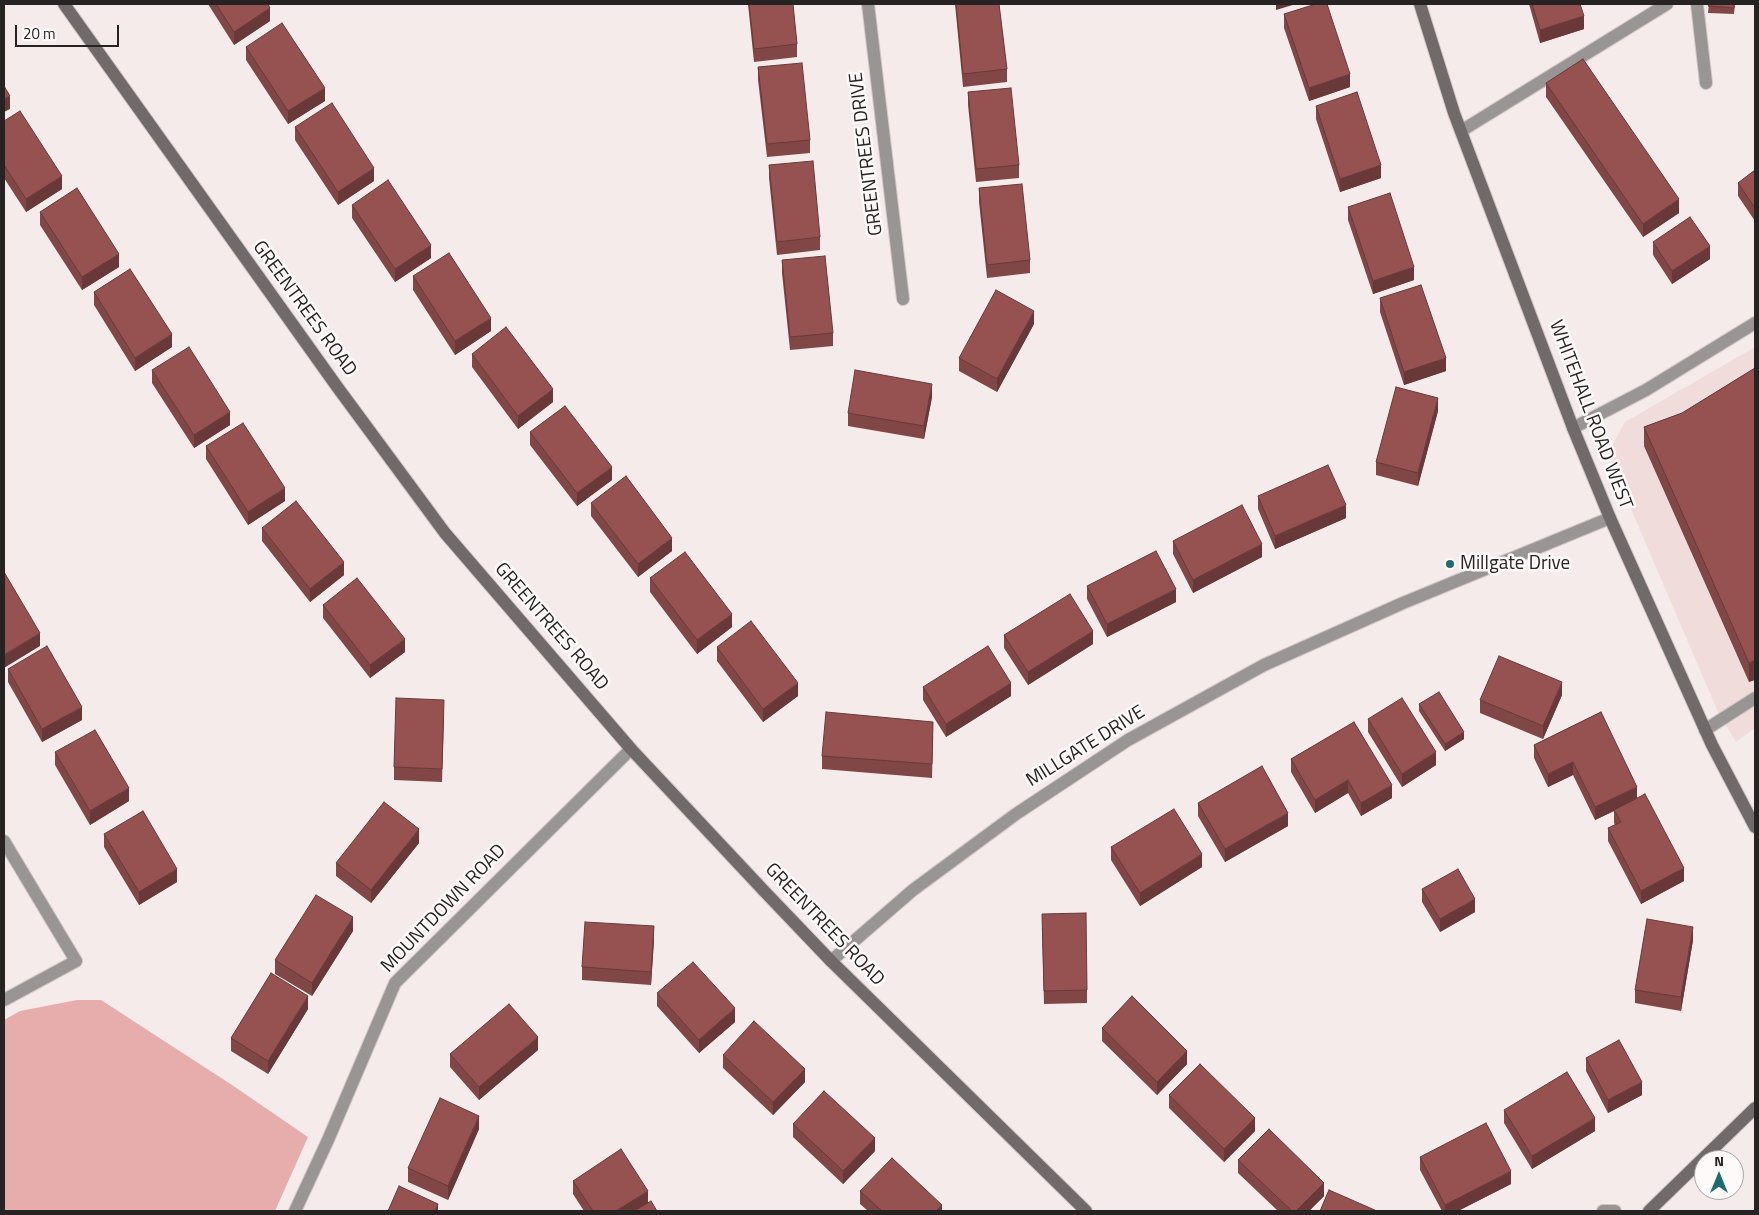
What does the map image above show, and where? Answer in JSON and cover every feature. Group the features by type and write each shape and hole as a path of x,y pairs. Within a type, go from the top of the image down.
{"main road":[{"name":"GREENTREES ROAD","path":"64,4 338,388 445,533 631,749 831,961 1086,1211"},
{"name":"WHITEHALL ROAD WEST","path":"1420,4 1454,113 1573,428 1610,518 1705,730 1755,826"},
{"path":"1649,1211 1755,1108"}],"street":[{"name":"GREENTREES DRIVE","path":"868,4 904,299"},
{"path":"1461,131 1668,4"},
{"path":"1697,4 1706,83"},
{"path":"1573,428 1646,390 1755,323"},
{"name":"MILLGATE DRIVE","path":"831,961 921,884 1016,814 1128,740 1264,665 1403,603 1610,518"},
{"path":"1705,730 1755,698"},
{"name":"MOUNTDOWN ROAD","path":"295,1211 328,1140 395,983 631,749"},
{"path":"4,841 76,961 4,1000"},
{"path":"1602,1211 1615,1211"}],"shaded area":[{"path":"1755,347 1755,728 1736,742 1718,712 1613,467 1609,451 1625,422"},
{"path":"77,1000 101,1000 308,1137 275,1211 4,1211 4,1020 20,1011"}],"building":[{"path":"216,4 268,4 270,8 234,32"},
{"path":"749,4 793,4 797,44 754,49"},
{"path":"956,4 999,4 1007,69 963,74"},
{"path":"1316,4 1327,4 1350,74 1309,88 1284,14"},
{"path":"1532,4 1580,4 1584,16 1540,30"},
{"path":"1709,4 1734,4 1734,8 1708,6"},
{"path":"282,23 325,88 288,111 246,47"},
{"path":"1583,59 1679,199 1643,224 1546,83"},
{"path":"802,63 810,140 767,144 758,67"},
{"path":"4,86 10,96 4,99"},
{"path":"1011,88 1019,165 976,169 968,92"},
{"path":"1357,92 1381,165 1340,179 1316,106"},
{"path":"332,103 374,168 338,192 295,127"},
{"path":"20,111 62,176 26,199 4,165 4,121"},
{"path":"813,161 820,237 777,242 769,165"},
{"path":"1755,170 1755,208 1738,183"},
{"path":"388,180 431,245 395,269 352,205"},
{"path":"1022,184 1030,260 987,265 979,188"},
{"path":"77,188 119,254 82,277 40,212"},
{"path":"1390,193 1414,267 1373,281 1348,207"},
{"path":"1690,217 1710,246 1672,271 1653,242"},
{"path":"449,253 491,318 455,341 413,276"},
{"path":"825,256 833,333 790,337 782,260"},
{"path":"130,269 172,334 135,358 94,292"},
{"path":"1421,285 1446,358 1404,372 1380,298"},
{"path":"996,290 1034,311 997,379 959,358"},
{"path":"506,327 553,389 518,416 472,354"},
{"path":"189,347 230,412 194,435 152,370"},
{"path":"1755,368 1755,660 1749,663 1644,427 1682,413"},
{"path":"855,370 932,384 924,426 848,413"},
{"path":"1396,387 1438,398 1418,473 1376,462"},
{"path":"565,406 612,467 577,493 530,432"},
{"path":"243,423 285,488 248,512 206,446"},
{"path":"1328,465 1346,505 1275,536 1258,496"},
{"path":"626,476 672,538 638,564 591,503"},
{"path":"296,501 344,562 310,589 262,528"},
{"path":"1242,505 1262,544 1193,580 1173,541"},
{"path":"1156,551 1176,589 1107,624 1087,586"},
{"path":"685,552 732,614 697,640 650,578"},
{"path":"4,572 40,633 4,655"},
{"path":"357,578 405,639 370,665 323,605"},
{"path":"1070,594 1093,631 1028,672 1004,635"},
{"path":"751,621 798,683 763,709 717,647"},
{"path":"47,646 82,707 42,729 8,669"},
{"path":"988,646 1011,683 946,724 923,687"},
{"path":"1499,656 1562,682 1543,726 1480,700"},
{"path":"1439,692 1464,732 1445,744 1419,704"},
{"path":"396,698 444,700 442,769 394,767"},
{"path":"1402,698 1436,752 1402,774 1368,719"},
{"path":"826,712 933,722 932,764 822,756"},
{"path":"1601,712 1637,787 1595,807 1573,762 1548,774 1534,745"},
{"path":"1354,722 1392,785 1361,803 1348,780 1315,800 1291,759"},
{"path":"95,730 129,788 90,811 55,752"},
{"path":"1262,766 1288,813 1225,849 1198,803"},
{"path":"1645,794 1684,868 1641,891 1608,828 1621,822 1614,810"},
{"path":"384,802 419,829 371,890 336,863"},
{"path":"1174,809 1202,854 1140,893 1111,847"},
{"path":"143,811 177,869 139,892 104,834"},
{"path":"1458,869 1475,899 1440,919 1422,889"},
{"path":"316,895 353,917 312,983 275,960"},
{"path":"1086,913 1087,990 1044,991 1042,914"},
{"path":"1647,919 1693,927 1681,997 1635,990"},
{"path":"585,922 654,926 651,972 582,967"},
{"path":"693,962 735,1008 699,1040 657,993"},
{"path":"271,973 308,996 268,1061 231,1038"},
{"path":"1132,996 1187,1051 1157,1082 1102,1028"},
{"path":"509,1004 538,1037 479,1087 450,1054"},
{"path":"754,1021 805,1069 773,1102 723,1055"},
{"path":"1619,1040 1642,1082 1608,1100 1586,1058"},
{"path":"1200,1064 1255,1118 1224,1149 1169,1095"},
{"path":"1567,1072 1595,1118 1532,1156 1504,1110"},
{"path":"824,1091 875,1138 843,1171 793,1124"},
{"path":"440,1098 479,1116 448,1186 408,1168"},
{"path":"1486,1123 1511,1171 1445,1205 1420,1157"},
{"path":"1269,1129 1324,1183 1296,1211 1292,1211 1238,1160"},
{"path":"621,1149 648,1191 616,1211 593,1211 573,1181"},
{"path":"892,1158 942,1205 936,1211 882,1211 860,1191"},
{"path":"399,1186 438,1204 435,1211 388,1211"},
{"path":"1329,1190 1377,1211 1320,1211"},
{"path":"651,1201 657,1211 634,1211"}],"place":[{"name":"Millgate Drive","path":"1450,564"}]}
